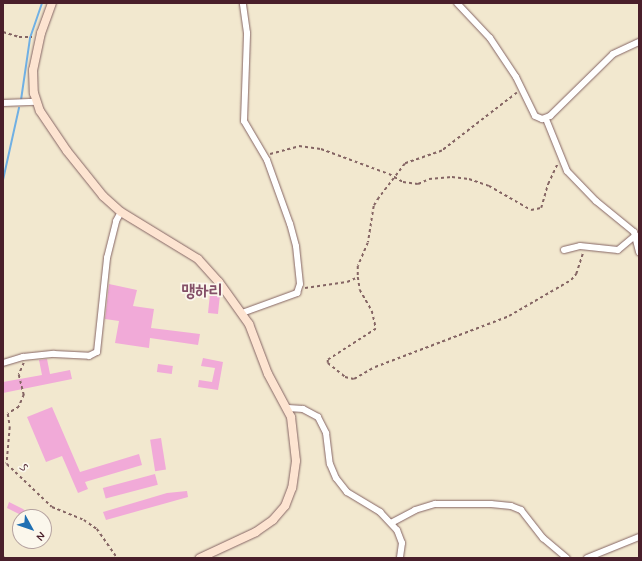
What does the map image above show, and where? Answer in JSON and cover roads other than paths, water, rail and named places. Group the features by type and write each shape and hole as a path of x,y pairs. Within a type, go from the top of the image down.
{"street":[{"path":"52,3 41,33 33,70 36,102 40,111 89,180 121,212 198,259 216,278 242,313 268,374 288,408 294,432 296,461 292,488 285,506 273,520 256,532 200,558"},
{"path":"242,313 297,293 300,289 296,246 264,155 244,120 247,33 243,3"},
{"path":"457,3 490,38 522,89 535,116 546,119"},
{"path":"546,119 601,63 623,48 639,42"},
{"path":"3,103 36,102"},
{"path":"546,119 561,160 567,171 596,201 636,236 639,252"},
{"path":"3,362 23,357 54,354 89,356 97,352 108,258 116,221 121,212"},
{"path":"564,250 585,247 618,250 636,236"},
{"path":"288,408 303,408 318,417 326,433 330,464 336,478 347,492 380,512 391,523 400,537 400,558"},
{"path":"391,523 420,508 435,504 492,504 511,506 521,510 543,538 567,558"},
{"path":"587,558 639,537"}],"waterway":[{"path":"21,100 30,38 42,3"},
{"path":"3,180 19,108"}],"district":[{"name":"맹하리","path":"202,292"}]}
